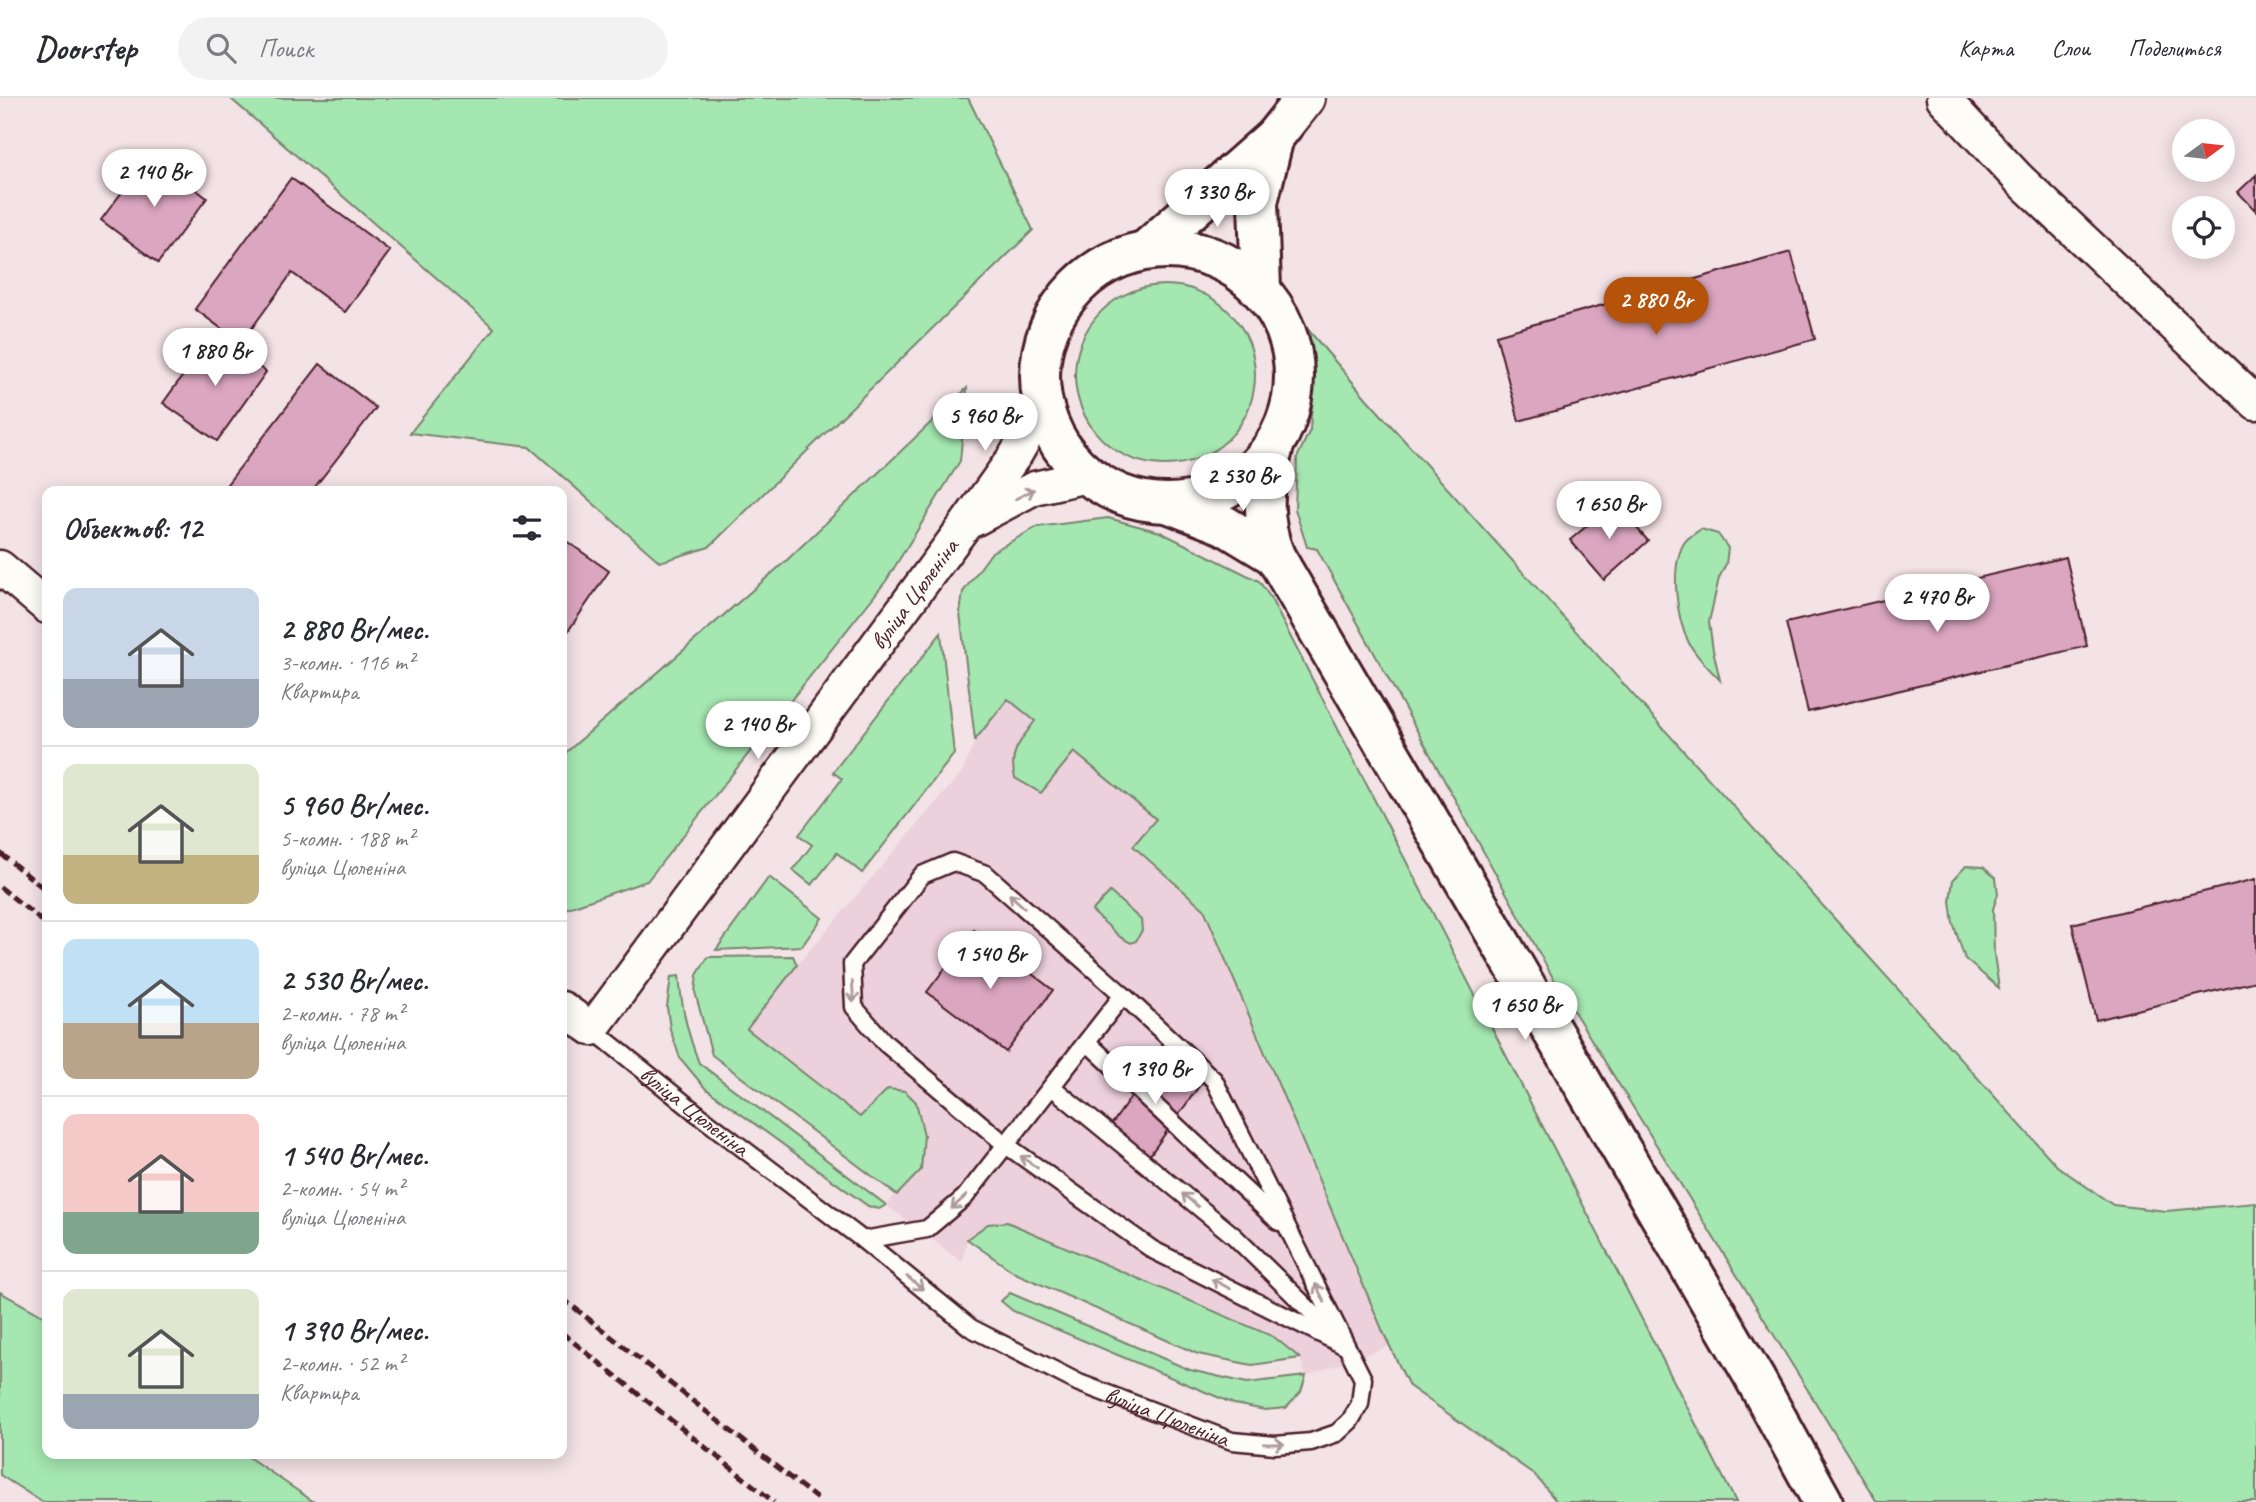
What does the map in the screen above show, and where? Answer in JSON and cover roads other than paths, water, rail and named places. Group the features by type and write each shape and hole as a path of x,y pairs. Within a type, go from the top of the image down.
{"main road":[{"path":"1146,250 1274,137 1305,98"},
{"path":"1261,289 1258,202 1274,137"},
{"path":"1274,446 1246,477 1210,497 1170,504 1148,503 1126,498 1106,489 1088,476 1060,445 1043,407 1040,365 1050,324 1073,289 1106,264 1146,250 1188,250 1227,263 1261,289 1284,324 1294,365 1291,408 1274,446 1265,476 1264,501 1265,521 1275,556 1748,1365 1823,1502"},
{"path":"1170,504 1224,525 1275,556"}],"street":[{"path":"1943,98 2018,178 2256,403"},
{"name":"вуліца Цюленіна","path":"592,1029 966,524 1016,454 1043,407"},
{"name":"вуліца Цюленіна","path":"966,524 1034,488 1088,476"},
{"path":"0,567 42,603"},
{"path":"567,1012 592,1029"}],"lane":[{"path":"953,862 986,874 1214,1080 1347,1348 1153,1250 1006,1146 886,1043 854,1007 852,964 922,875 953,862"},
{"path":"863,1240 927,1230 965,1197 1123,995"},
{"name":"вуліца Цюленіна","path":"592,1029 699,1115 863,1240 971,1328 1079,1383 1232,1441 1275,1446 1311,1442 1337,1433 1350,1421 1360,1404 1363,1379 1347,1348"},
{"path":"1087,1042 1288,1230"},
{"path":"1052,1087 1234,1236 1347,1348"}],"railway":[{"path":"0,853 42,887"},
{"path":"0,887 42,921"},
{"path":"567,1302 821,1502"},
{"path":"567,1337 774,1502"}]}
